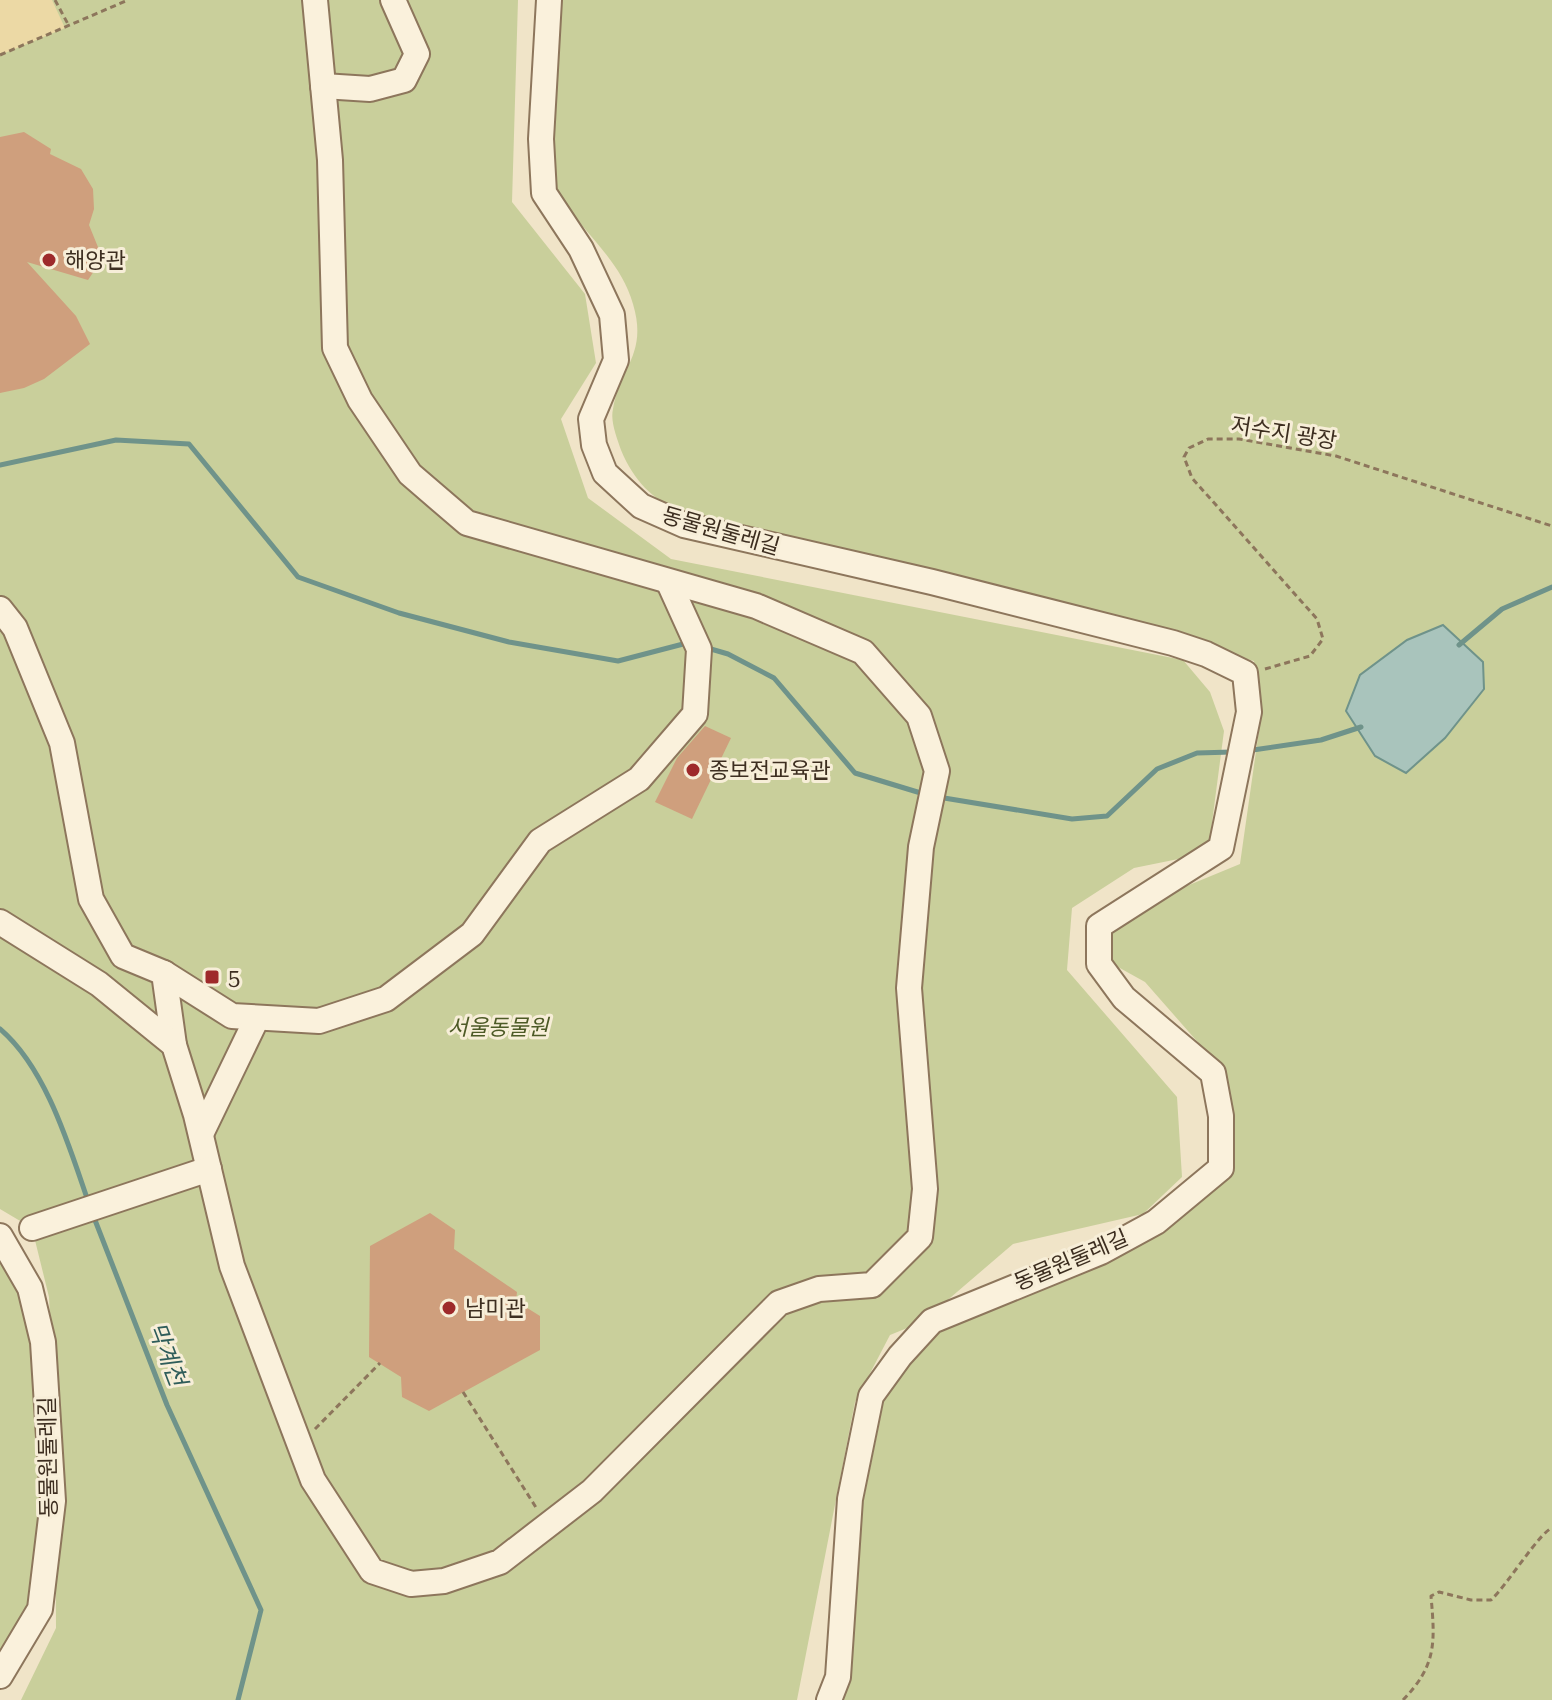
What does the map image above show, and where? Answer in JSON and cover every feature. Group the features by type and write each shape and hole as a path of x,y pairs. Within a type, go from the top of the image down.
{"street":[{"path":"164,973 174,1045 201,1134 232,1266 313,1480 372,1571 411,1584 444,1581 500,1562 592,1491 779,1303 819,1289 872,1285 920,1237 925,1189 909,988 921,847 937,771 919,716 863,652 756,606 467,523 410,474 360,400 335,348 330,160 315,0"},
{"path":"323,86 370,89 404,80 417,54 393,0"},
{"name":"동물원둘레길","path":"549,0 542,115 544,193 581,249 612,315 616,360 591,419 594,445 605,473 641,506 684,525 932,582 1173,643 1206,654 1245,673 1249,712 1221,848 1099,926 1099,964 1124,998 1213,1073 1221,1116 1221,1168 1156,1222 1101,1252 932,1321 900,1356 871,1396 850,1499 838,1677 829,1700"},
{"path":"0,609 15,628 62,743 91,899 123,956 164,973 232,1016 319,1021 386,999 472,934 540,841 639,779 695,714 695,640 669,583"},
{"path":"0,922 99,984 174,1045"},
{"path":"201,1134 257,1018"},
{"path":"32,1228 209,1169"},
{"name":"동물원둘레길","path":"0,1236 30,1288 43,1342 53,1501 40,1609 0,1676"}],"path":[{"path":"55,0 69,26"},
{"path":"0,55 128,0"},
{"name":"저수지 광장","path":"1245,673 1295,663 1310,656 1323,639 1317,619 1192,478 1184,457 1189,448 1208,439 1239,439 1336,456 1552,526"},
{"path":"299,1444 380,1363"},
{"path":"463,1392 547,1526"},
{"path":"1403,1700 1431,1663 1435,1635 1431,1596 1439,1592 1471,1600 1491,1600 1511,1581 1537,1539 1552,1528"}],"green space":[{"name":"서울동물원","path":"0,0 518,0 512,202 585,294 596,363 561,419 588,498 671,559 1183,660 1210,692 1224,731 1208,853 1134,868 1072,908 1067,970 1177,1097 1182,1177 1143,1214 1013,1244 922,1322 890,1335 855,1402 797,1700 21,1700 56,1628 55,1422 49,1297 32,1228 0,1209"},
{"path":"554,0 1552,0 1552,1700 842,1700 851,1681 863,1503 884,1400 905,1366 937,1330 1049,1282 1231,1166 1224,1072 1145,982 1109,962 1110,924 1160,897 1240,864 1261,716 1254,661 727,532 678,511 651,494 630,468 612,419 616,394 635,348 637,321 633,304 619,272 565,203 552,175 550,98"},
{"path":"0,1260 31,1301 41,1513 30,1612 0,1660"}],"sand":[{"path":"0,0 52,0 65,28 0,55"}],"water":[{"path":"1443,625 1483,662 1484,689 1445,738 1406,773 1375,756 1346,711 1360,675 1407,640"}],"building":[{"name":"해양관","path":"24,132 51,149 50,154 81,169 93,189 94,209 89,225 100,252 96,268 88,280 27,262 76,316 90,344 44,379 24,388 0,393 0,137"},
{"name":"종보전교육관","path":"705,726 731,738 692,819 655,802 677,758"},
{"name":"남미관","path":"430,1213 455,1230 454,1249 517,1292 516,1301 540,1316 540,1350 429,1411 402,1397 401,1377 369,1357 370,1246"}],"waterway":[{"path":"0,465 116,440 189,444 298,577 399,613 509,642 618,661 687,643"},
{"path":"1459,645 1502,609 1552,587"},
{"path":"704,647 728,654 774,678 855,773 924,794"},
{"path":"1246,751 1321,740 1361,727"},
{"path":"938,797 1072,819 1107,816 1157,769 1197,753 1232,752"},
{"name":"막계천","path":"0,1029 16,1045 43,1086 64,1133 88,1201"},
{"name":"막계천","path":"93,1215 167,1405 261,1610 238,1700"}],"place":[{"name":"해양관","path":"49,260"},
{"name":"종보전교육관","path":"693,770"},
{"name":"5","path":"212,977"},
{"name":"남미관","path":"449,1308"}]}
